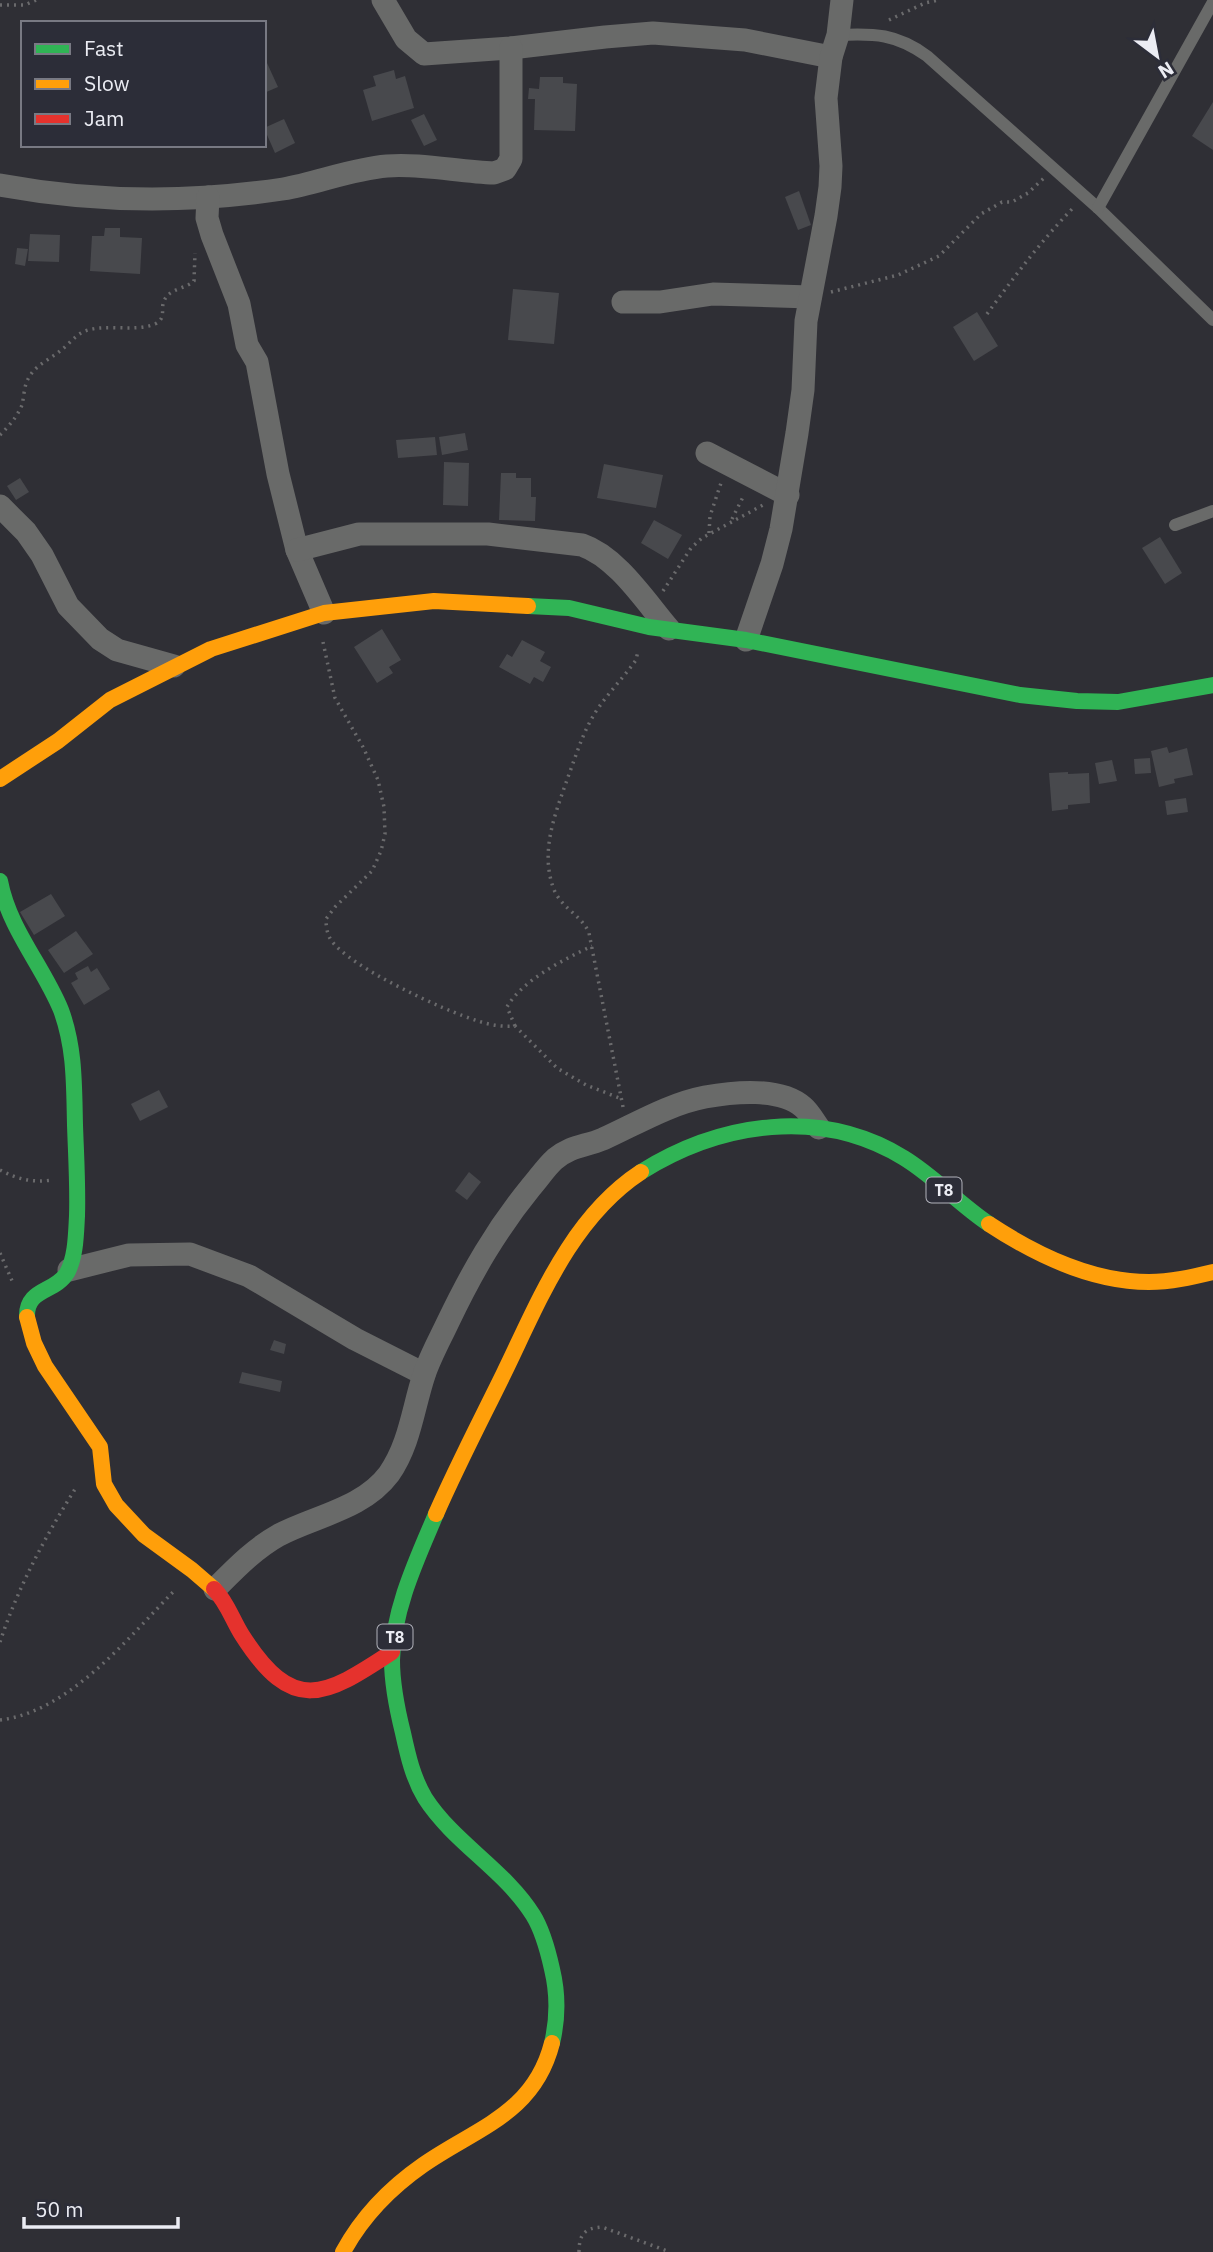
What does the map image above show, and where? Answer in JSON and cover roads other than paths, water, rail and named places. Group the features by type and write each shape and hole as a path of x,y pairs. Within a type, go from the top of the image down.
{"main road":[{"path":"0,779 58,741 110,700 211,649 320,615 434,601 569,608 746,639 905,674 1020,695 1118,702 1213,685"},
{"path":"0,881 9,912 55,996 69,1036 76,1091 75,1228 69,1270 59,1283 30,1299 26,1307 32,1339 59,1390 92,1433 100,1449 104,1463 104,1485 123,1514 137,1528 215,1589 269,1670 285,1683 305,1692 321,1690 356,1676 392,1652"},
{"name":"T8","path":"343,2252 351,2237 382,2201 421,2166 473,2136 519,2104 536,2083 549,2057 557,2008 552,1965 534,1917 488,1865 438,1815 412,1773 396,1705 392,1652 409,1582 444,1494 542,1295 579,1233 613,1196 638,1174 677,1154 746,1129 780,1125 819,1128 860,1136 902,1157 990,1224 1027,1247 1078,1269 1118,1279 1146,1282 1169,1281 1213,1272"}],"street":[{"path":"383,0 406,39 424,54 653,33 745,40 831,57"},
{"path":"746,639 772,564 803,390 810,297 827,216 830,187 826,98 831,57 848,34 842,0"},
{"path":"0,185 65,194 134,198 208,197 286,188 345,173 389,166 494,173 505,169 511,159 511,48"},
{"path":"208,197 207,218 239,304 247,345 257,362 278,474 297,550 320,615"},
{"path":"623,302 660,302 713,294 810,297"},
{"path":"707,453 785,494"},
{"path":"0,506 26,532 42,555 68,606 100,639 117,650 174,666"},
{"path":"297,550 359,534 488,534 565,542 592,549 606,559 656,622"},
{"path":"215,1589 250,1553 279,1535 334,1513 364,1497 388,1475 414,1417 424,1374 479,1260 552,1161 571,1147 595,1142 690,1100 724,1094 755,1092 782,1097 802,1106 819,1128"},
{"path":"69,1270 129,1255 191,1254 249,1276 355,1339 424,1374"}],"lane":[{"path":"1098,208 1213,2"},
{"path":"848,34 887,36 915,47 1098,208 1213,320"},
{"path":"1175,525 1213,511"}]}
